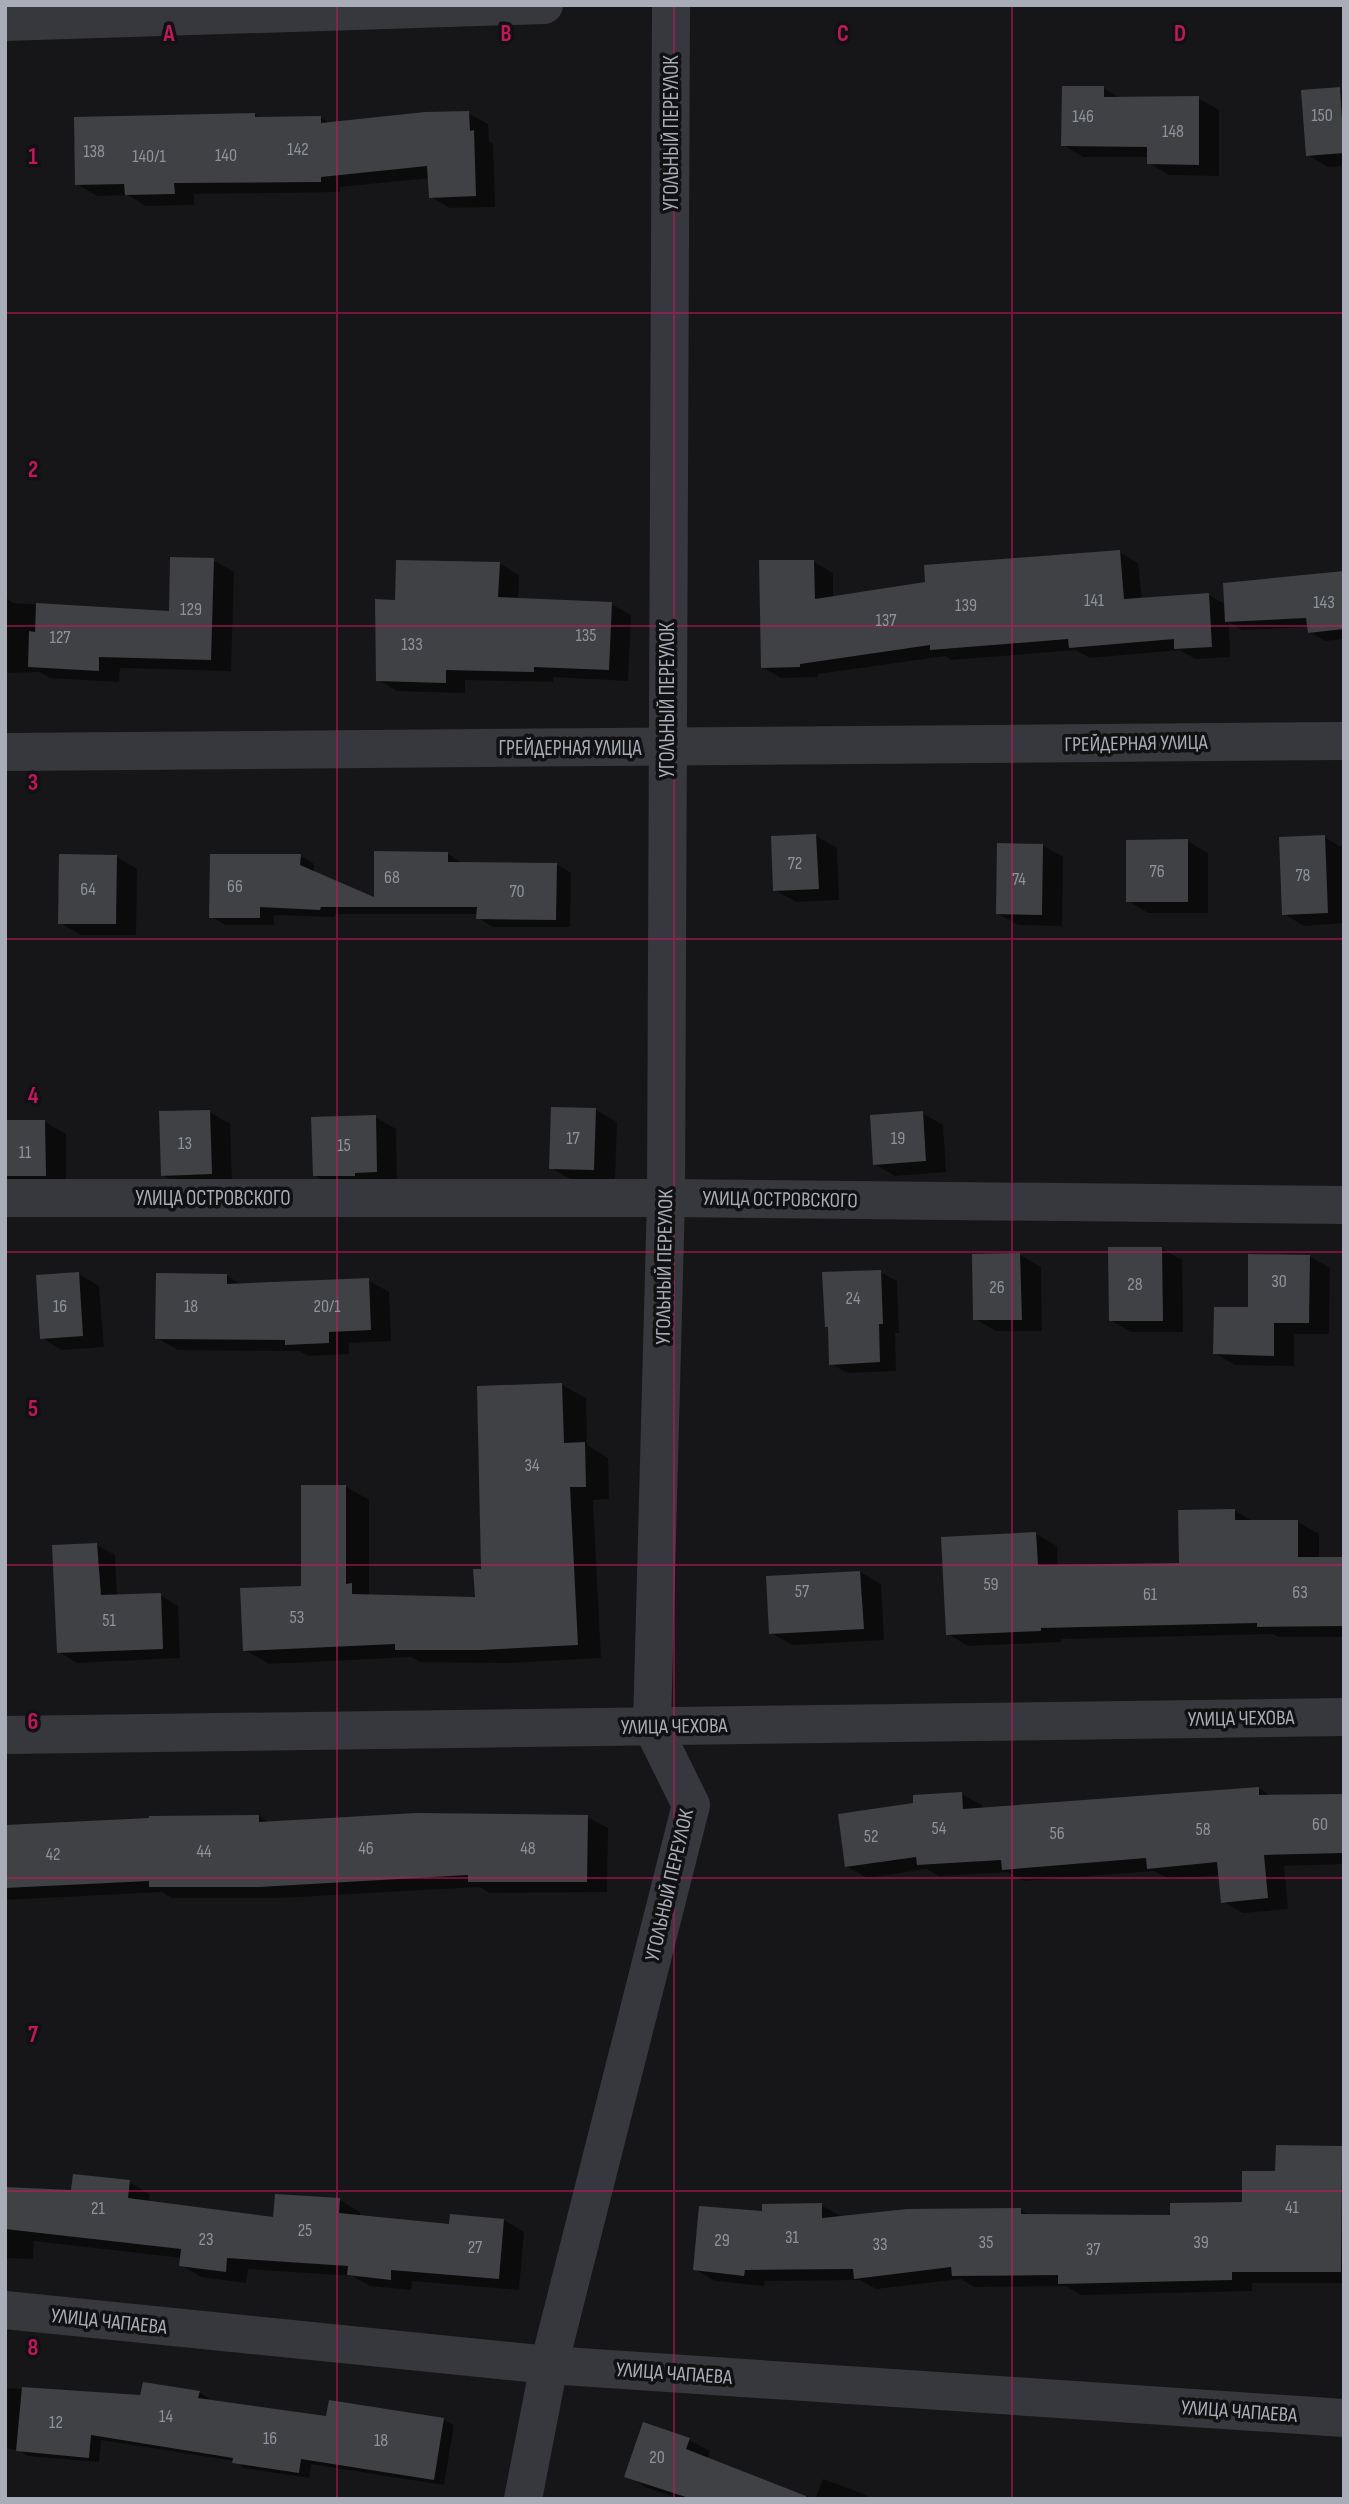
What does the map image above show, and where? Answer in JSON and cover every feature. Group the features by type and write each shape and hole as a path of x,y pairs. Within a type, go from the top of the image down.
{"street":[{"path":"5,22 544,5"},
{"name":"УГОЛЬНЫЙ ПЕРЕУЛОК","path":"523,2499 549,2365 691,1805 652,1726 666,1198 671,5"},
{"name":"ГРЕЙДЕРНАЯ УЛИЦА","path":"5,752 1344,741"},
{"name":"УЛИЦА ОСТРОВСКОГО","path":"5,1198 666,1198 1344,1205"},
{"name":"УЛИЦА ЧЕХОВА","path":"5,1735 1344,1717"},
{"name":"УЛИЦА ЧАПАЕВА","path":"5,2310 549,2365 1344,2418"}],"building":[{"path":"1062,86 1104,86 1104,97 1199,96 1199,165 1147,164 1147,147 1061,146"},
{"path":"1340,87 1344,153 1306,156 1301,90"},
{"path":"469,111 470,131 474,130 476,196 429,198 427,166 321,177 321,182 174,183 175,194 125,195 124,184 75,185 74,117 255,113 255,117 321,116 321,123 425,112"},
{"path":"1120,550 1124,599 1209,593 1212,647 1174,649 1174,639 1069,648 1068,639 930,650 930,645 800,664 800,667 761,668 759,560 814,560 815,599 925,582 924,565"},
{"path":"170,557 214,558 211,660 99,657 99,671 28,667 29,631 35,632 36,603 169,611"},
{"path":"396,560 500,562 498,597 612,602 609,670 534,667 534,672 446,670 446,683 376,681 375,599 395,600"},
{"path":"1344,571 1344,629 1308,633 1306,618 1225,622 1223,583"},
{"path":"816,834 819,889 773,891 771,836"},
{"path":"1325,835 1328,913 1282,915 1279,837"},
{"path":"1188,839 1188,902 1126,902 1126,840"},
{"path":"997,843 1043,844 1042,915 996,914"},
{"path":"374,851 448,852 448,862 557,863 556,920 476,919 477,907 321,907 320,910 260,907 260,918 209,918 210,854 301,854 300,865 374,897"},
{"path":"59,854 117,855 116,924 58,924"},
{"path":"551,1107 596,1108 594,1170 549,1169"},
{"path":"210,1110 212,1174 161,1176 159,1111"},
{"path":"923,1111 926,1161 873,1165 870,1115"},
{"path":"376,1115 377,1172 355,1173 355,1176 313,1176 311,1117"},
{"path":"5,1120 45,1120 46,1176 5,1176"},
{"path":"1108,1247 1162,1247 1163,1321 1109,1321"},
{"path":"1020,1253 1022,1320 973,1320 972,1254"},
{"path":"1248,1254 1310,1255 1309,1323 1274,1323 1274,1356 1213,1354 1214,1307 1248,1307"},
{"path":"881,1270 883,1324 879,1324 880,1362 829,1365 822,1272"},
{"path":"79,1272 83,1336 40,1339 36,1275"},
{"path":"156,1273 227,1274 227,1284 369,1278 371,1330 329,1332 329,1343 285,1345 285,1340 155,1339"},
{"path":"562,1383 564,1443 585,1442 586,1487 570,1487 578,1645 481,1650 395,1650 395,1644 243,1651 240,1588 301,1586 301,1485 346,1485 346,1584 352,1583 352,1594 475,1597 473,1569 481,1569 477,1386"},
{"path":"1235,1509 1235,1520 1298,1520 1298,1557 1344,1557 1344,1626 1257,1627 1257,1623 1041,1628 1041,1631 946,1635 941,1537 1036,1532 1038,1565 1179,1563 1178,1510"},
{"path":"97,1543 101,1595 161,1593 163,1649 57,1653 52,1545"},
{"path":"860,1571 864,1629 769,1634 766,1576"},
{"path":"1259,1787 1259,1795 1344,1794 1344,1853 1264,1855 1268,1898 1221,1903 1217,1862 1147,1869 1146,1858 1002,1870 1001,1860 917,1865 916,1857 845,1867 838,1814 913,1803 913,1795 962,1792 963,1809"},
{"path":"416,1813 588,1815 587,1882 468,1882 468,1875 259,1887 149,1887 149,1881 5,1888 5,1825 149,1816 259,1815 259,1822"},
{"path":"1276,2145 1342,2146 1341,2272 1232,2272 1232,2280 1058,2284 1058,2275 952,2276 951,2267 854,2279 853,2269 745,2270 744,2276 693,2270 699,2206 762,2211 762,2204 822,2203 822,2218 907,2209 1021,2208 1021,2214 1170,2215 1170,2203 1242,2202 1242,2171 1275,2171"},
{"path":"73,2174 130,2180 128,2198 273,2217 275,2194 340,2198 339,2213 449,2224 450,2214 504,2219 499,2279 391,2270 391,2280 347,2275 348,2266 227,2258 226,2272 179,2266 181,2249 5,2229 5,2187 71,2190"},
{"path":"143,2382 200,2391 198,2398 326,2416 329,2400 444,2418 434,2480 301,2459 299,2473 232,2463 233,2458 91,2435 89,2458 16,2451 22,2387 140,2395"},
{"path":"643,2422 690,2438 686,2449 806,2496 806,2499 692,2499 624,2477"}]}
